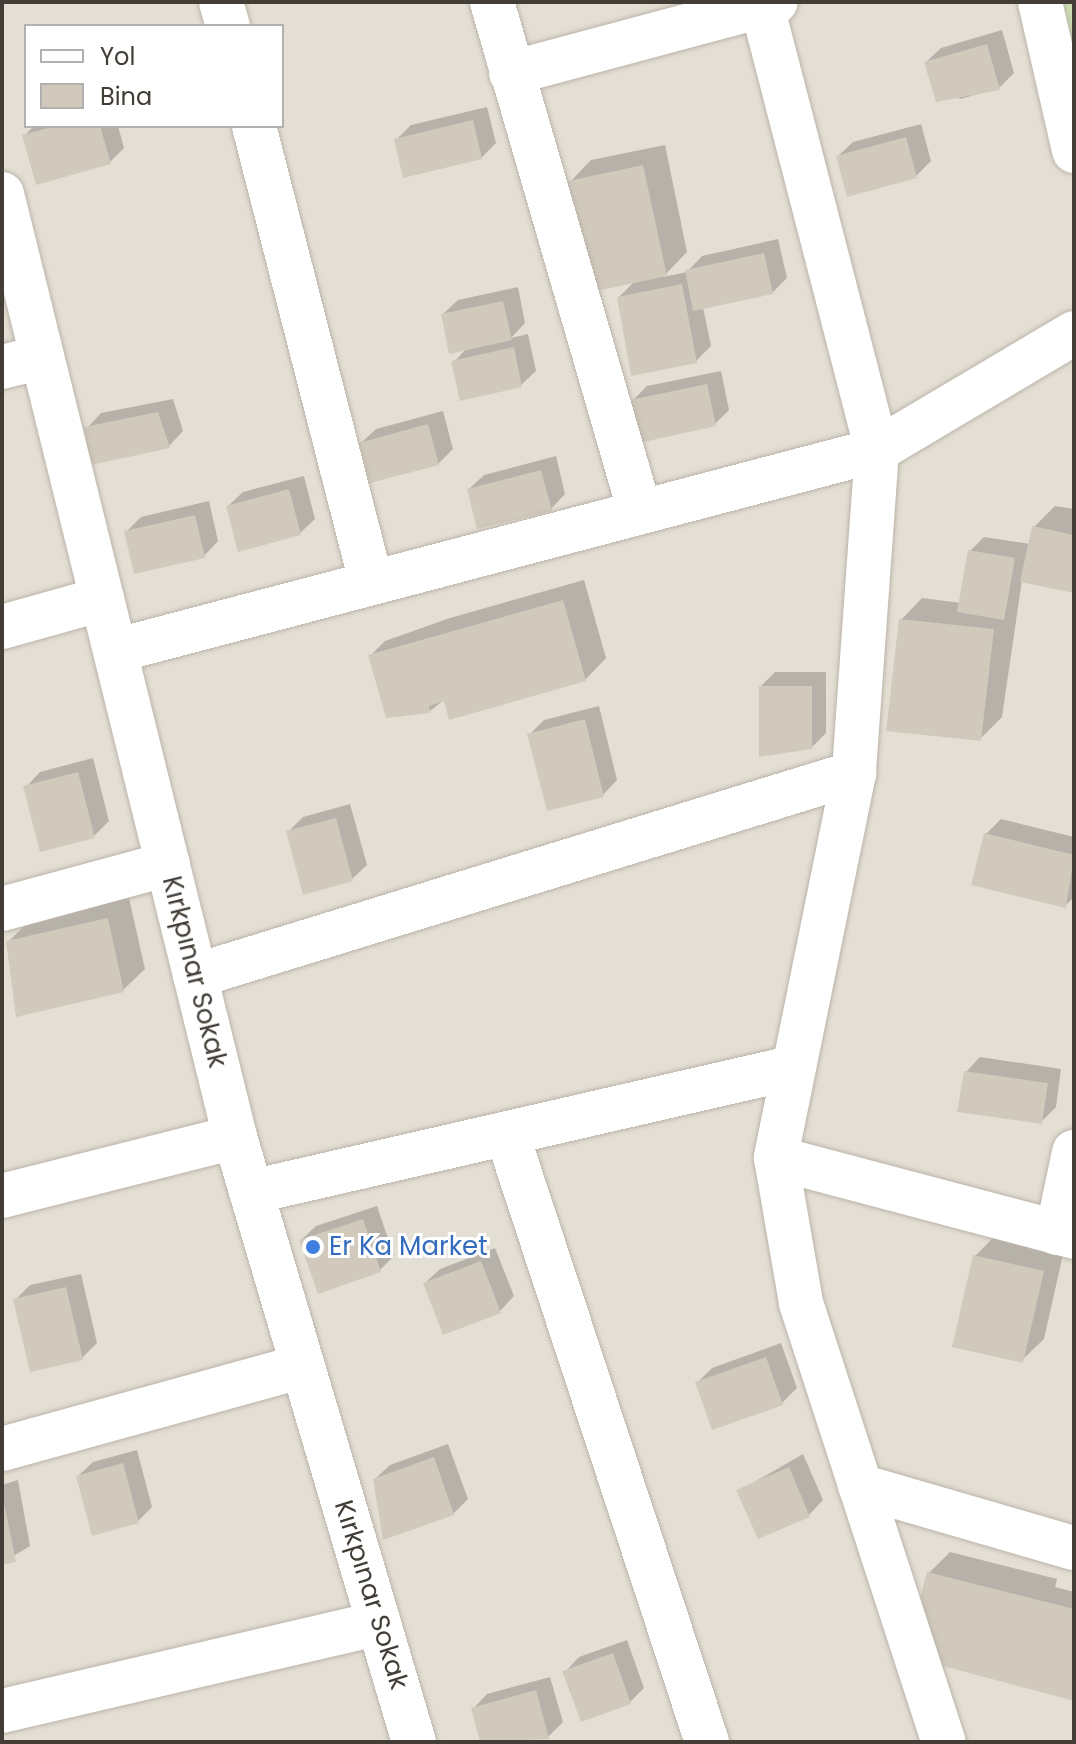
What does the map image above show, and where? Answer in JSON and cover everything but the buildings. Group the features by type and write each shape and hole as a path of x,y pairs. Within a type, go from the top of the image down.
{"street":[{"path":"221,2 227,24"},
{"path":"492,2 640,512"},
{"path":"1040,2 1074,151"},
{"path":"511,73 767,4 877,450 854,773 791,1068 776,1158 801,1303 944,1742"},
{"path":"255,128 371,583"},
{"name":"Kırkpınar Sokak","path":"2,194 22,362 118,650 235,1137 414,1742"},
{"path":"118,650 877,450 1074,333"},
{"path":"2,627 102,599"},
{"path":"195,976 854,773"},
{"path":"2,909 168,864"},
{"path":"251,1192 791,1068"},
{"path":"507,1134 707,1742"},
{"path":"2,1196 235,1137"},
{"path":"776,1158 1066,1235 1074,1152"},
{"path":"2,1449 303,1366"},
{"path":"860,1486 1074,1548"},
{"path":"2,1711 379,1623"}],"shaded area":[{"path":"2,2 1074,2 1074,1742 2,1742"}],"green space":[{"path":"1062,2 1074,2 1074,59"}],"place":[{"name":"Er Ka Market","path":"313,1247"}]}
